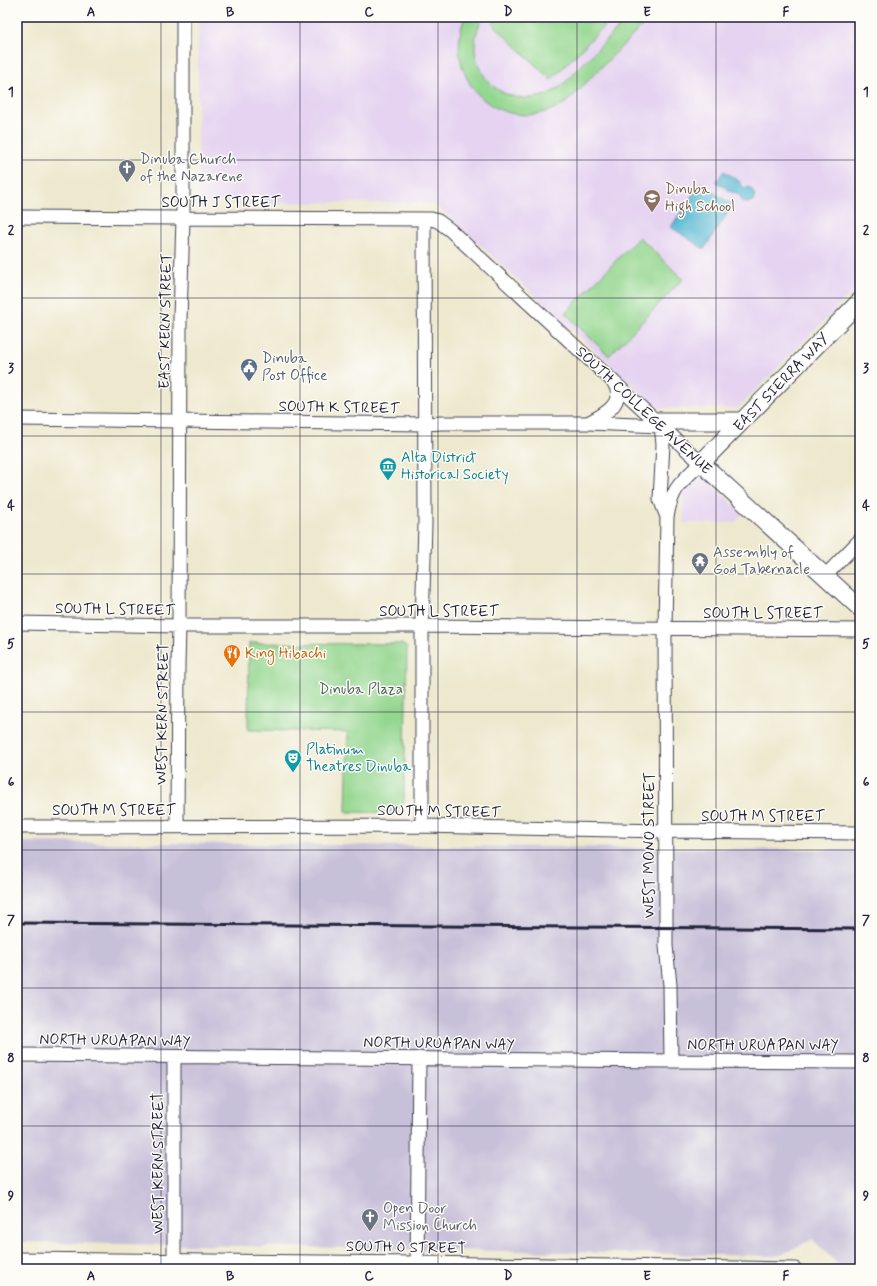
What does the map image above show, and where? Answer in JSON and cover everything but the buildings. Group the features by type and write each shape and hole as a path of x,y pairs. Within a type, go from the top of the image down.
{"street":[{"name":"EAST KERN STREET","path":"180,626 180,320 183,17"},
{"name":"SOUTH J STREET","path":"17,217 424,219"},
{"name":"SOUTH COLLEGE AVENUE","path":"424,219 431,219 450,230 860,608"},
{"path":"422,826 422,626 425,524 424,219"},
{"name":"EAST SIERRA WAY","path":"701,463 860,301"},
{"path":"588,423 610,410 614,405 618,391 613,381"},
{"name":"SOUTH K STREET","path":"17,419 425,424 658,423"},
{"path":"667,517 660,498 663,444 658,423 742,421"},
{"path":"667,517 669,504 674,492 701,463"},
{"name":"WEST MONO STREET","path":"667,517 665,629 665,832 666,946 670,985 671,1061"},
{"path":"825,576 860,540"},
{"name":"SOUTH L STREET","path":"17,623 180,626 422,626 860,630"},
{"name":"WEST KERN STREET","path":"177,826 180,626"},
{"name":"SOUTH M STREET","path":"17,827 422,826 665,832 860,833"},
{"name":"NORTH URUAPAN WAY","path":"17,1055 860,1062"},
{"name":"WEST KERN STREET","path":"174,1057 174,1265"},
{"path":"417,1266 419,1058"},
{"name":"SOUTH O STREET","path":"17,1259 174,1265 795,1269"}],"shaded area":[{"name":"Dinuba High School","path":"198,17 860,17 860,284 739,407 660,408 653,404 435,205 423,203 199,201"},
{"path":"701,476 743,513 735,523 684,523 683,494 698,477"},
{"path":"17,842 860,850 860,1269 843,1269 812,1239 776,1256 17,1242"}],"green space":[{"path":"465,17 483,17 476,37 475,51 476,58 487,80 497,89 514,97 535,98 559,88 629,17 651,17 567,102 545,112 524,115 505,112 488,103 475,91 465,75 460,57 460,37"},
{"path":"498,17 613,17 551,80 492,23"},
{"path":"639,237 683,279 609,356 565,313"},
{"name":"Dinuba Plaza","path":"249,643 402,644 406,647 404,803 395,813 346,812 348,732 248,730"}],"water":[{"path":"724,171 740,182 740,184 745,188 749,187 752,189 755,196 753,201 747,203 743,202 740,196 716,182"},
{"path":"700,183 733,205 704,249 671,227"}],"railway":[{"path":"17,923 860,929"}],"place":[{"name":"Dinuba Church of the Nazarene","path":"127,183"},
{"name":"Dinuba High School","path":"652,213"},
{"name":"Dinuba Post Office","path":"249,382"},
{"name":"Alta District Historical Society","path":"388,481"},
{"name":"Assembly of God Tabernacle","path":"700,576"},
{"name":"King Hibachi","path":"232,668"},
{"name":"Platinum Theatres Dinuba","path":"293,773"},
{"name":"Open Door Mission Church","path":"370,1232"}]}
